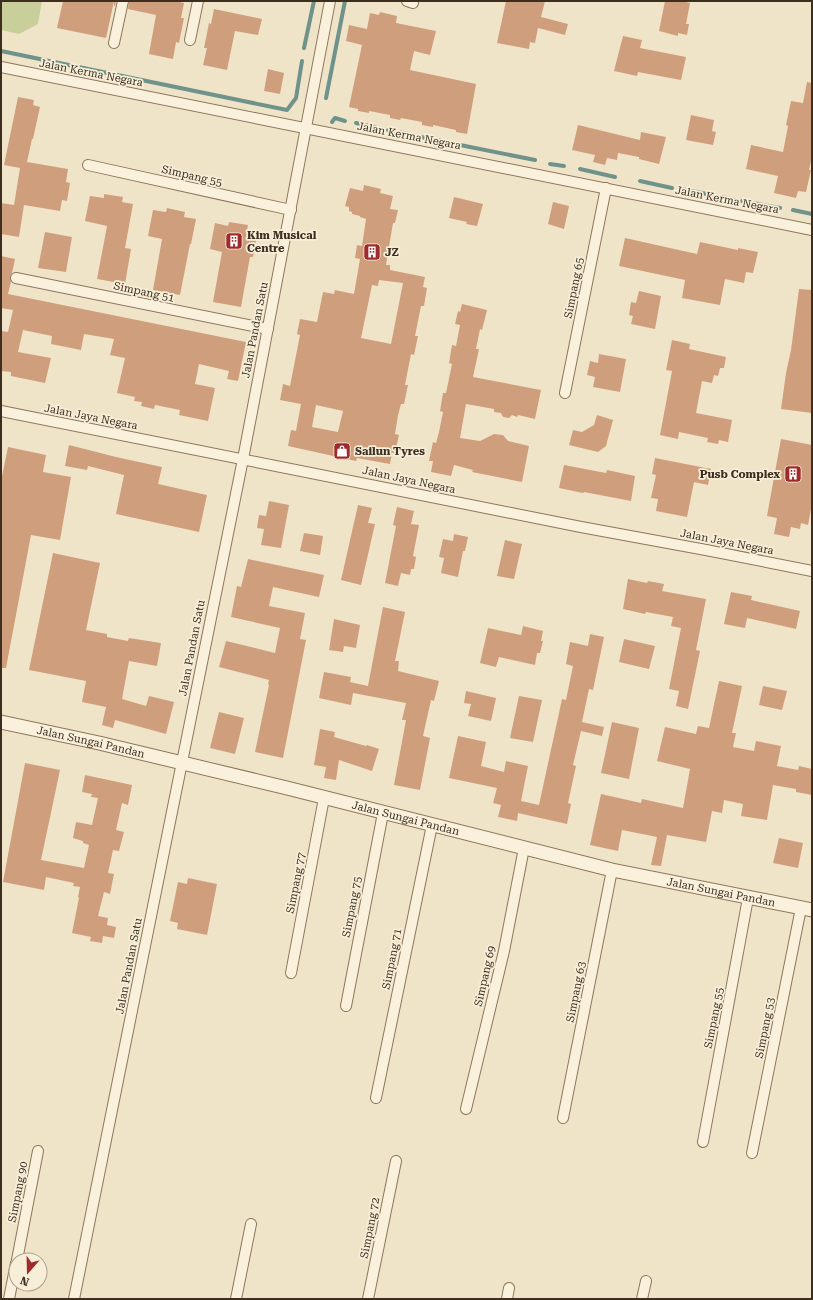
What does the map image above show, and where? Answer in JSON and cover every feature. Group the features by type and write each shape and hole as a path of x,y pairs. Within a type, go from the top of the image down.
{"street":[{"path":"114,43 123,1"},
{"path":"190,40 198,1"},
{"name":"Jalan Pandan Satu","path":"74,1299 268,329 330,1"},
{"name":"Jalan Kerma Negara","path":"1,67 812,230"},
{"name":"Simpang 55","path":"88,165 290,210"},
{"name":"Simpang 65","path":"565,393 606,188"},
{"name":"Simpang 51","path":"16,278 268,329"},
{"name":"Jalan Jaya Negara","path":"1,411 581,527 812,571"},
{"name":"Jalan Sungai Pandan","path":"1,722 99,743 612,870 806,909"},
{"name":"Simpang 77","path":"291,973 324,798"},
{"name":"Simpang 75","path":"346,1006 383,813"},
{"name":"Simpang 71","path":"376,1098 432,825"},
{"name":"Simpang 69","path":"466,1109 504,951 524,848"},
{"name":"Simpang 63","path":"563,1118 612,870"},
{"name":"Simpang 55","path":"703,1142 748,898"},
{"name":"Simpang 53","path":"752,1154 806,909"},
{"name":"Simpang 90","path":"18,1252 38,1151"},
{"name":"Simpang 72","path":"368,1299 396,1161"},
{"path":"236,1299 251,1224"},
{"path":"642,1299 646,1280"},
{"path":"507,1299 509,1288"}],"green space":[{"path":"1,1 42,1 38,24 19,34 1,30"}],"building":[{"path":"63,1 114,1 106,38 57,28"},
{"path":"129,1 176,1 184,3 181,18 184,18 179,43 176,42 173,59 149,54 156,15 128,9"},
{"path":"506,1 545,1 541,17 568,24 565,35 538,28 535,43 530,42 529,49 497,43"},
{"path":"665,1 682,1 690,3 686,24 689,24 687,35 678,33 678,36 659,31"},
{"path":"214,9 262,19 258,35 235,31 227,70 203,65 207,48 204,48 209,23 211,24"},
{"path":"380,12 397,16 396,23 436,31 430,55 414,51 410,70 476,84 467,134 433,125 433,127 422,125 422,122 401,118 400,120 390,118 390,115 369,111 369,113 358,111 358,109 349,107 362,45 346,41 349,25 367,29 370,13 379,15"},
{"path":"623,36 642,40 640,48 686,57 681,80 638,72 637,76 614,71"},
{"path":"268,69 284,73 280,94 264,91"},
{"path":"807,82 812,83 812,157 809,170 811,170 806,192 798,191 796,198 774,193 778,176 746,169 751,145 783,152 788,126 786,125 791,101 803,103"},
{"path":"18,97 34,100 33,105 40,107 27,162 68,169 66,182 70,183 67,201 62,200 60,211 24,205 19,237 1,234 1,203 14,205 20,168 4,165"},
{"path":"691,115 714,120 712,131 716,132 713,145 686,140"},
{"path":"578,125 640,140 641,132 666,137 659,164 639,159 639,157 618,153 617,160 607,158 605,165 593,162 595,155 572,150"},
{"path":"364,185 381,189 380,193 393,196 390,209 398,210 395,223 393,223 386,265 390,265 390,270 425,277 423,287 427,288 424,306 421,306 415,336 418,336 414,355 411,354 405,385 408,385 404,404 401,404 398,415 395,434 399,435 395,453 392,453 390,464 357,458 356,461 288,446 291,430 296,431 301,404 280,400 283,384 290,386 300,335 297,334 300,319 317,322 323,292 334,294 335,290 354,294 360,259 355,258 357,245 362,246 366,219 352,214 352,212 349,211 349,207 345,206 350,188 363,191","holes":["379,280 403,283 391,344 361,338 372,285 378,286","316,405 343,411 338,432 312,427"]},
{"path":"104,194 123,197 122,202 133,204 125,248 131,249 125,284 97,279 107,226 85,221 90,196 104,198"},
{"path":"454,197 483,204 477,226 449,218"},
{"path":"553,202 569,206 564,229 548,224"},
{"path":"167,208 185,212 184,217 196,219 180,295 153,290 162,239 148,236 153,210 166,212"},
{"path":"229,222 248,225 247,230 258,232 253,257 250,257 241,307 213,302 222,252 210,249 215,223 228,226"},
{"path":"45,232 72,237 66,272 38,268"},
{"path":"625,238 697,254 700,242 738,250 738,248 758,252 753,273 746,272 744,283 725,279 720,305 682,298 685,280 619,266"},
{"path":"1,256 15,259 10,277 11,282 8,294 246,342 238,381 227,379 229,371 199,364 195,384 215,388 208,421 179,415 180,410 155,405 154,409 141,406 142,402 134,401 135,397 117,393 125,358 110,355 114,339 84,334 81,350 51,344 52,336 23,330 18,352 51,358 45,383 11,376 11,372 1,371 1,331 8,332 13,310 1,308"},
{"path":"799,289 812,290 812,413 781,409"},
{"path":"639,291 661,296 655,329 631,324 633,316 629,315 631,302 636,303"},
{"path":"462,304 487,310 482,330 480,329 476,349 479,349 473,377 541,390 535,419 518,415 517,417 512,415 509,418 503,417 501,413 494,412 494,409 466,404 460,438 480,441 494,434 503,435 508,441 529,446 522,482 472,472 473,470 454,465 451,476 431,472 433,461 429,461 433,442 436,443 439,432 443,412 440,411 443,393 446,393 452,364 449,363 452,345 456,346 460,325 455,324 458,311 460,312"},
{"path":"672,340 690,344 689,349 726,357 724,368 720,368 718,376 714,375 712,383 702,381 696,413 732,420 728,442 719,440 718,444 707,442 708,438 679,432 678,439 660,435 672,371 666,370"},
{"path":"599,354 626,359 620,392 593,387 595,377 587,375 590,361 598,363"},
{"path":"597,415 613,420 606,446 598,452 569,445 573,430 582,432 594,425"},
{"name":"Pusb Complex","path":"781,439 812,445 812,504 808,525 801,523 800,529 791,527 789,537 774,534 777,518 767,516"},
{"path":"69,445 162,467 158,484 207,495 199,532 116,514 124,475 88,466 87,470 65,466"},
{"path":"8,447 46,455 43,472 71,477 60,540 31,535 6,668 1,668 1,481"},
{"path":"655,458 711,469 708,485 694,482 687,517 656,511 658,499 651,498 656,475 652,474"},
{"path":"564,465 606,473 607,470 635,476 631,501 559,488"},
{"path":"269,501 289,505 281,548 261,545 264,529 257,528 259,515 266,516"},
{"path":"358,505 372,508 368,523 375,524 361,585 341,580"},
{"path":"397,507 414,511 411,524 419,525 413,556 416,557 414,569 411,569 410,575 401,573 398,586 385,583 396,526 393,525"},
{"path":"304,533 323,536 320,555 300,551"},
{"path":"454,534 468,537 465,551 463,551 458,577 441,573 444,558 439,557 443,539 453,541"},
{"path":"505,540 522,544 514,579 497,576"},
{"path":"53,553 100,563 86,630 107,634 107,637 128,641 129,638 161,643 157,666 129,661 122,699 146,706 149,696 174,702 166,734 115,720 113,728 102,725 106,707 82,702 86,681 29,670"},
{"path":"248,559 324,575 319,597 273,587 269,606 305,613 300,639 306,640 283,758 255,752 269,680 219,667 226,641 275,653 280,628 231,617 237,586 241,587"},
{"path":"628,579 647,583 648,581 664,584 662,591 706,599 696,650 700,651 688,709 676,706 679,691 669,689 681,628 671,626 673,617 646,612 645,614 623,609"},
{"path":"731,592 752,596 751,600 800,611 796,629 747,618 745,628 724,624"},
{"path":"383,607 405,612 395,661 399,661 398,671 439,681 434,701 431,700 423,736 430,738 420,790 394,785 406,720 402,720 406,703 353,693 351,705 319,698 324,672 351,677 350,682 368,686"},
{"path":"334,619 360,625 356,648 344,646 343,652 329,650"},
{"path":"523,626 543,631 541,641 543,641 540,653 537,653 535,665 499,657 496,667 480,663 488,628 521,635"},
{"path":"590,634 604,637 593,690 589,689 582,722 604,727 602,736 581,731 573,765 576,766 568,803 571,804 567,824 518,813 517,821 498,817 501,805 493,803 497,788 449,778 458,736 486,742 481,766 504,772 506,761 528,766 521,801 539,805 562,699 566,700 573,666 566,664 570,642 588,646"},
{"path":"624,639 655,646 649,669 619,662"},
{"path":"719,681 742,686 732,733 736,733 733,747 754,751 756,741 781,746 777,766 798,770 799,766 812,769 812,795 796,792 796,789 773,785 767,820 741,816 743,804 724,800 722,813 712,811 706,842 667,835 661,866 651,865 657,837 622,830 618,851 590,845 601,794 641,803 642,799 683,808 690,769 657,761 665,727 696,734 698,726 709,728"},
{"path":"763,686 787,691 782,710 759,705"},
{"path":"466,691 496,698 491,721 468,716 471,704 464,703"},
{"path":"519,696 542,700 533,742 510,738"},
{"path":"219,712 244,718 235,754 210,748"},
{"path":"612,722 639,728 629,779 601,773"},
{"path":"320,729 335,732 334,737 379,749 372,771 339,760 336,780 324,778 326,767 314,765"},
{"path":"25,763 60,770 41,860 84,868 89,845 83,843 83,841 73,838 76,822 92,825 98,798 91,797 92,794 82,792 85,775 132,785 128,805 122,803 116,830 124,832 119,851 113,850 108,873 114,874 110,894 104,892 98,916 108,918 107,925 116,927 114,938 103,936 102,943 90,941 91,937 72,933 80,887 73,886 74,883 46,877 44,890 3,882"},
{"path":"779,838 803,843 798,868 773,863"},
{"path":"188,878 217,884 207,935 177,929 178,923 170,921 178,882 187,884"}],"waterway":[{"path":"304,48 314,1"},
{"path":"326,98 345,1"},
{"path":"1,51 287,110 296,98 302,61"},
{"path":"332,122 335,118 345,121"},
{"path":"356,123 375,127"},
{"path":"388,130 408,134"},
{"path":"421,137 442,141"},
{"path":"455,144 535,160"},
{"path":"550,164 564,166"},
{"path":"580,169 615,177"},
{"path":"640,181 672,188"},
{"path":"681,189 712,195"},
{"path":"722,197 734,200"},
{"path":"742,201 780,208"},
{"path":"793,210 812,214"}],"place":[{"name":"Kim Musical Centre","path":"234,241"},
{"name":"JZ","path":"372,252"},
{"name":"Sailun Tyres","path":"342,451"},
{"name":"Pusb Complex","path":"793,474"}]}
